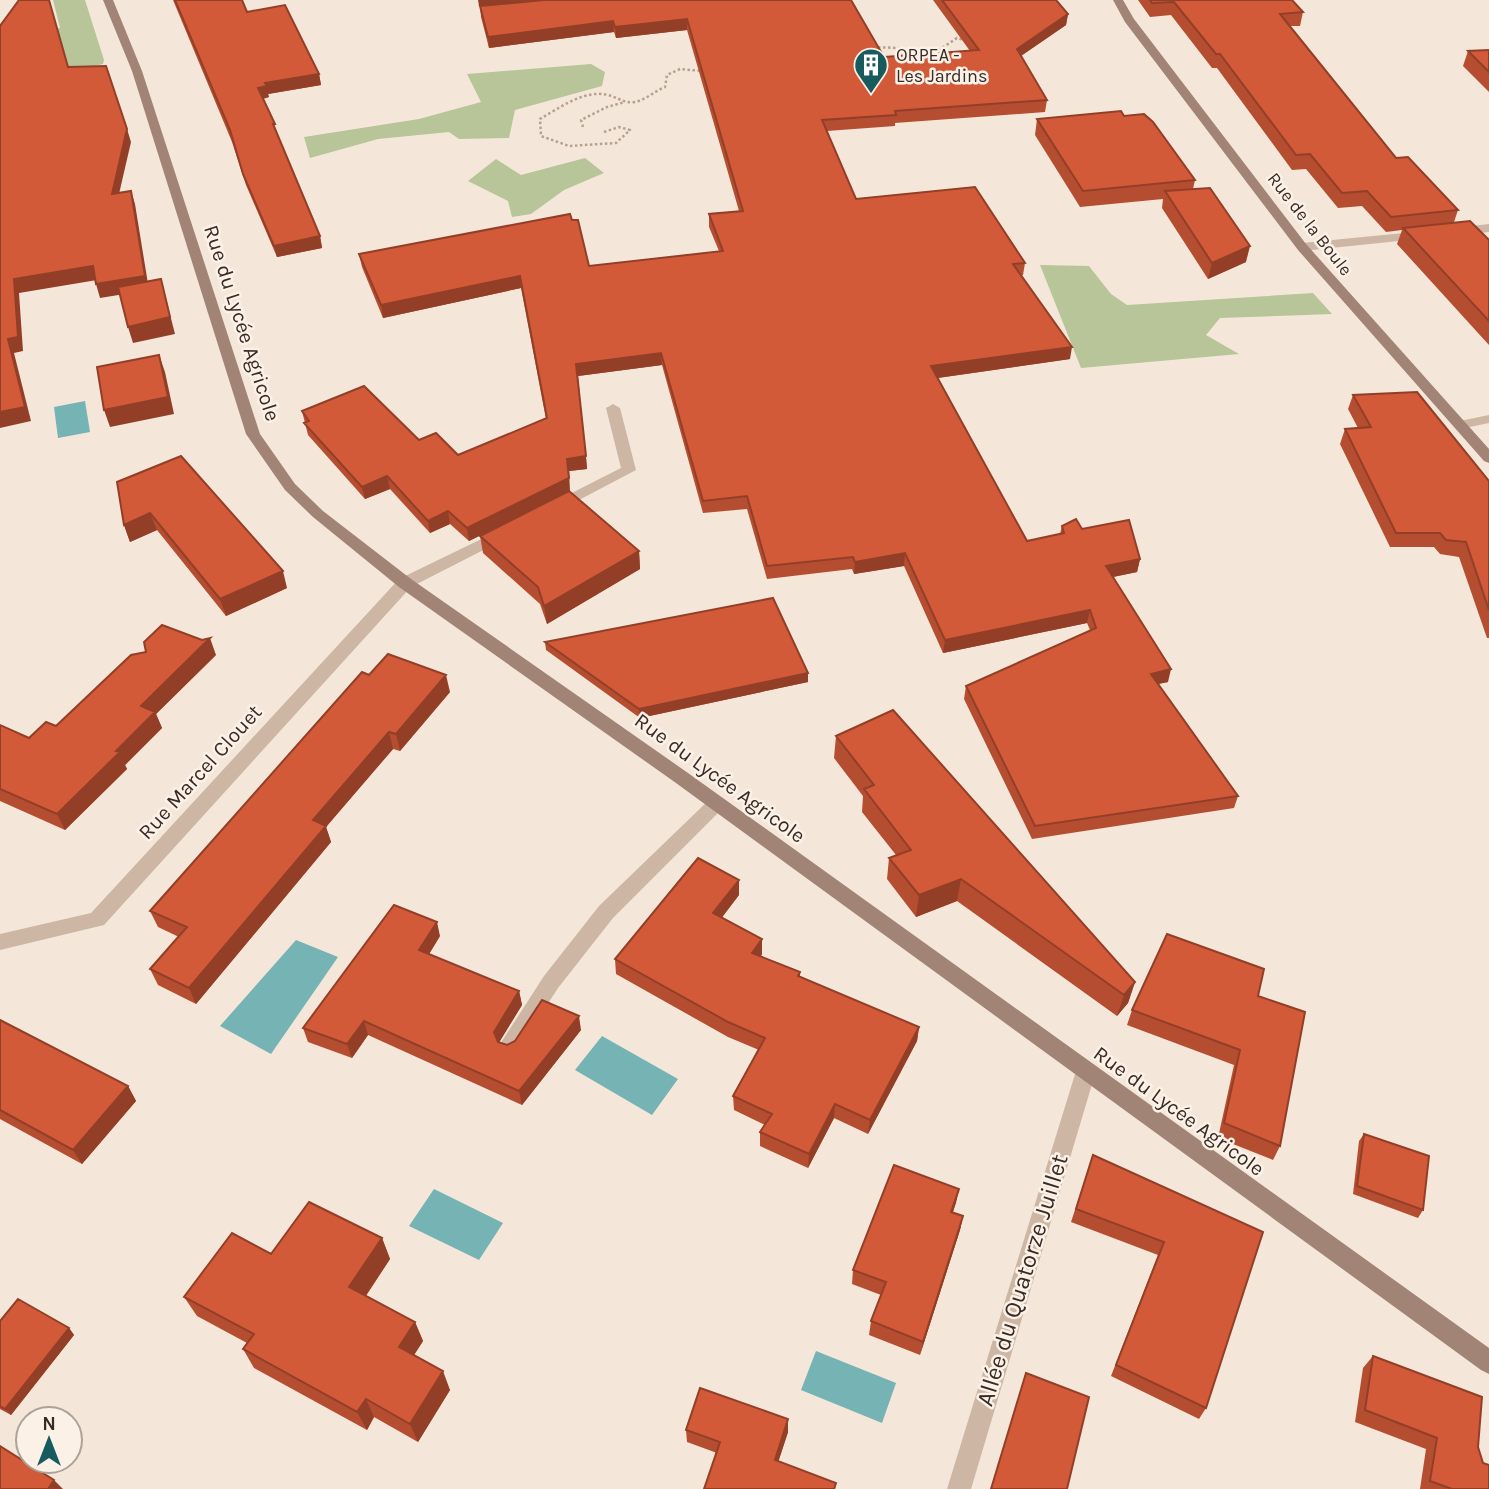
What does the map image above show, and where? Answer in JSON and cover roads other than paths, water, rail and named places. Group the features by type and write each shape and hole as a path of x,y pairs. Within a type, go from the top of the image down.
{"street":[{"name":"Rue du Lycée Agricole","path":"108,0 137,71 253,435 290,488 318,514 405,583 717,803 1489,1362"},
{"name":"Rue de la Boule","path":"1118,0 1129,20 1302,247 1489,458"},
{"path":"1302,247 1489,228"},
{"path":"542,514 629,470 613,408"},
{"path":"1460,425 1489,419"},
{"path":"405,583 517,527"},
{"name":"Rue Marcel Clouet","path":"0,942 97,919 405,583"},
{"path":"509,1047 551,982 606,912 717,803"},
{"name":"Allée du Quatorze Juillet","path":"959,1489 1086,1071"}],"water":[{"path":"85,401 90,432 58,438 54,407"},
{"path":"296,940 338,957 271,1054 220,1026"},
{"path":"602,1036 678,1079 652,1115 575,1070"},
{"path":"434,1189 503,1223 479,1260 409,1226"},
{"path":"816,1351 896,1383 882,1423 801,1390"}],"place":[{"name":"ORPEA - Les Jardins","path":"871,95"}]}
